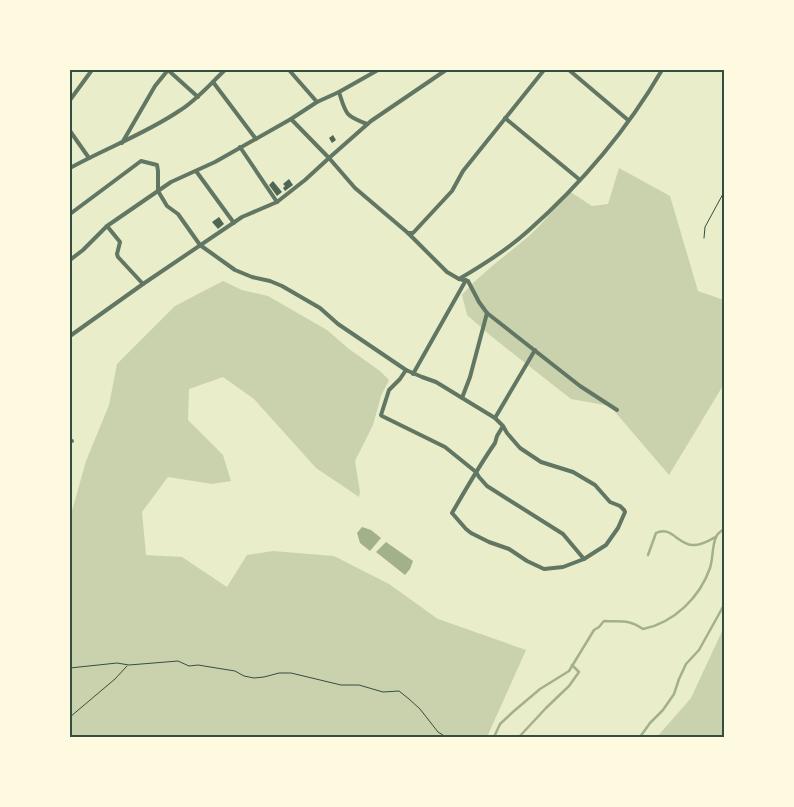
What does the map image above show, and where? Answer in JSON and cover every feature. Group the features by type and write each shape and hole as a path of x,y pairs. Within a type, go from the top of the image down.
{"street":[{"path":"70,100 92,70"},
{"path":"122,143 155,86 168,70 198,97"},
{"path":"70,168 174,115 198,97 225,70"},
{"path":"289,70 318,102"},
{"path":"70,260 107,226 171,182 240,148 318,102 378,70"},
{"path":"70,336 242,217 278,202 306,180 377,116 446,70"},
{"path":"408,233 413,233 452,190 463,171 544,70"},
{"path":"569,70 628,120"},
{"path":"459,279 481,266 528,232 580,180 613,144 662,70"},
{"path":"212,82 256,139"},
{"path":"339,92 345,111 355,119 367,124"},
{"path":"505,118 580,180"},
{"path":"291,119 355,188 408,233 450,275 469,282 480,305 488,313 580,386 617,410"},
{"path":"70,131 89,158"},
{"path":"240,148 278,202"},
{"path":"70,214 142,161 157,165 158,192 169,208 178,214 200,245 235,270 252,277 270,281 300,295 320,308 338,324 406,370 436,382 494,418 503,426 520,448 527,453 541,462 573,472 595,485 610,502 620,506 625,512 618,528 606,545 584,559 563,567 544,569 509,549 471,533 452,513 495,443 503,426"},
{"path":"196,171 234,223"},
{"path":"107,226 120,242 118,257 143,284"},
{"path":"414,374 466,280"},
{"path":"462,398 470,377 488,313"},
{"path":"494,418 535,350"},
{"path":"406,370 389,390 381,415 445,447 476,472 487,486 563,534 584,559"}],"path":[{"path":"704,238 705,227 724,192"},
{"path":"70,668 117,663 129,665 178,661 188,666 198,665 235,671 244,676 254,678 279,673 291,673 341,685 359,685 383,692 399,691 420,709 438,732 446,737"},
{"path":"70,717 129,665"}],"shaded area":[{"path":"619,168 670,196 698,291 724,300 724,384 669,475 610,406 571,399 467,315 462,295 486,271 535,230 569,191 592,206 608,204"},
{"path":"223,281 242,290 268,296 327,330 389,380 381,396 373,425 355,461 360,492 359,497 316,468 254,399 223,377 189,389 188,420 223,455 231,481 212,484 168,477 142,512 146,555 182,557 227,587 247,555 273,551 334,556 389,584 438,619 526,650 487,737 70,737 70,518 86,461 109,405 117,364 175,306"},
{"path":"362,527 371,530 381,538 370,551 360,543 357,533"},
{"path":"386,542 413,561 405,575 376,552"},
{"path":"724,627 724,737 657,737 691,698"}],"building":[{"path":"333,135 336,140 332,143 329,138"},
{"path":"289,179 293,185 285,191 283,184"},
{"path":"273,181 282,192 277,196 269,185"},
{"path":"219,217 224,224 218,229 212,222"}],"waterway":[{"path":"494,737 500,724 514,711 540,689 569,671 594,630 604,621 629,622 643,629 665,621 684,607 693,598 706,579 716,537 724,529"},
{"path":"648,555 656,533 661,531 670,533 683,542 693,545 702,544 716,537"},
{"path":"640,737 674,694 686,664 699,650 724,605"},
{"path":"519,737 569,686 579,672 572,665"}]}
